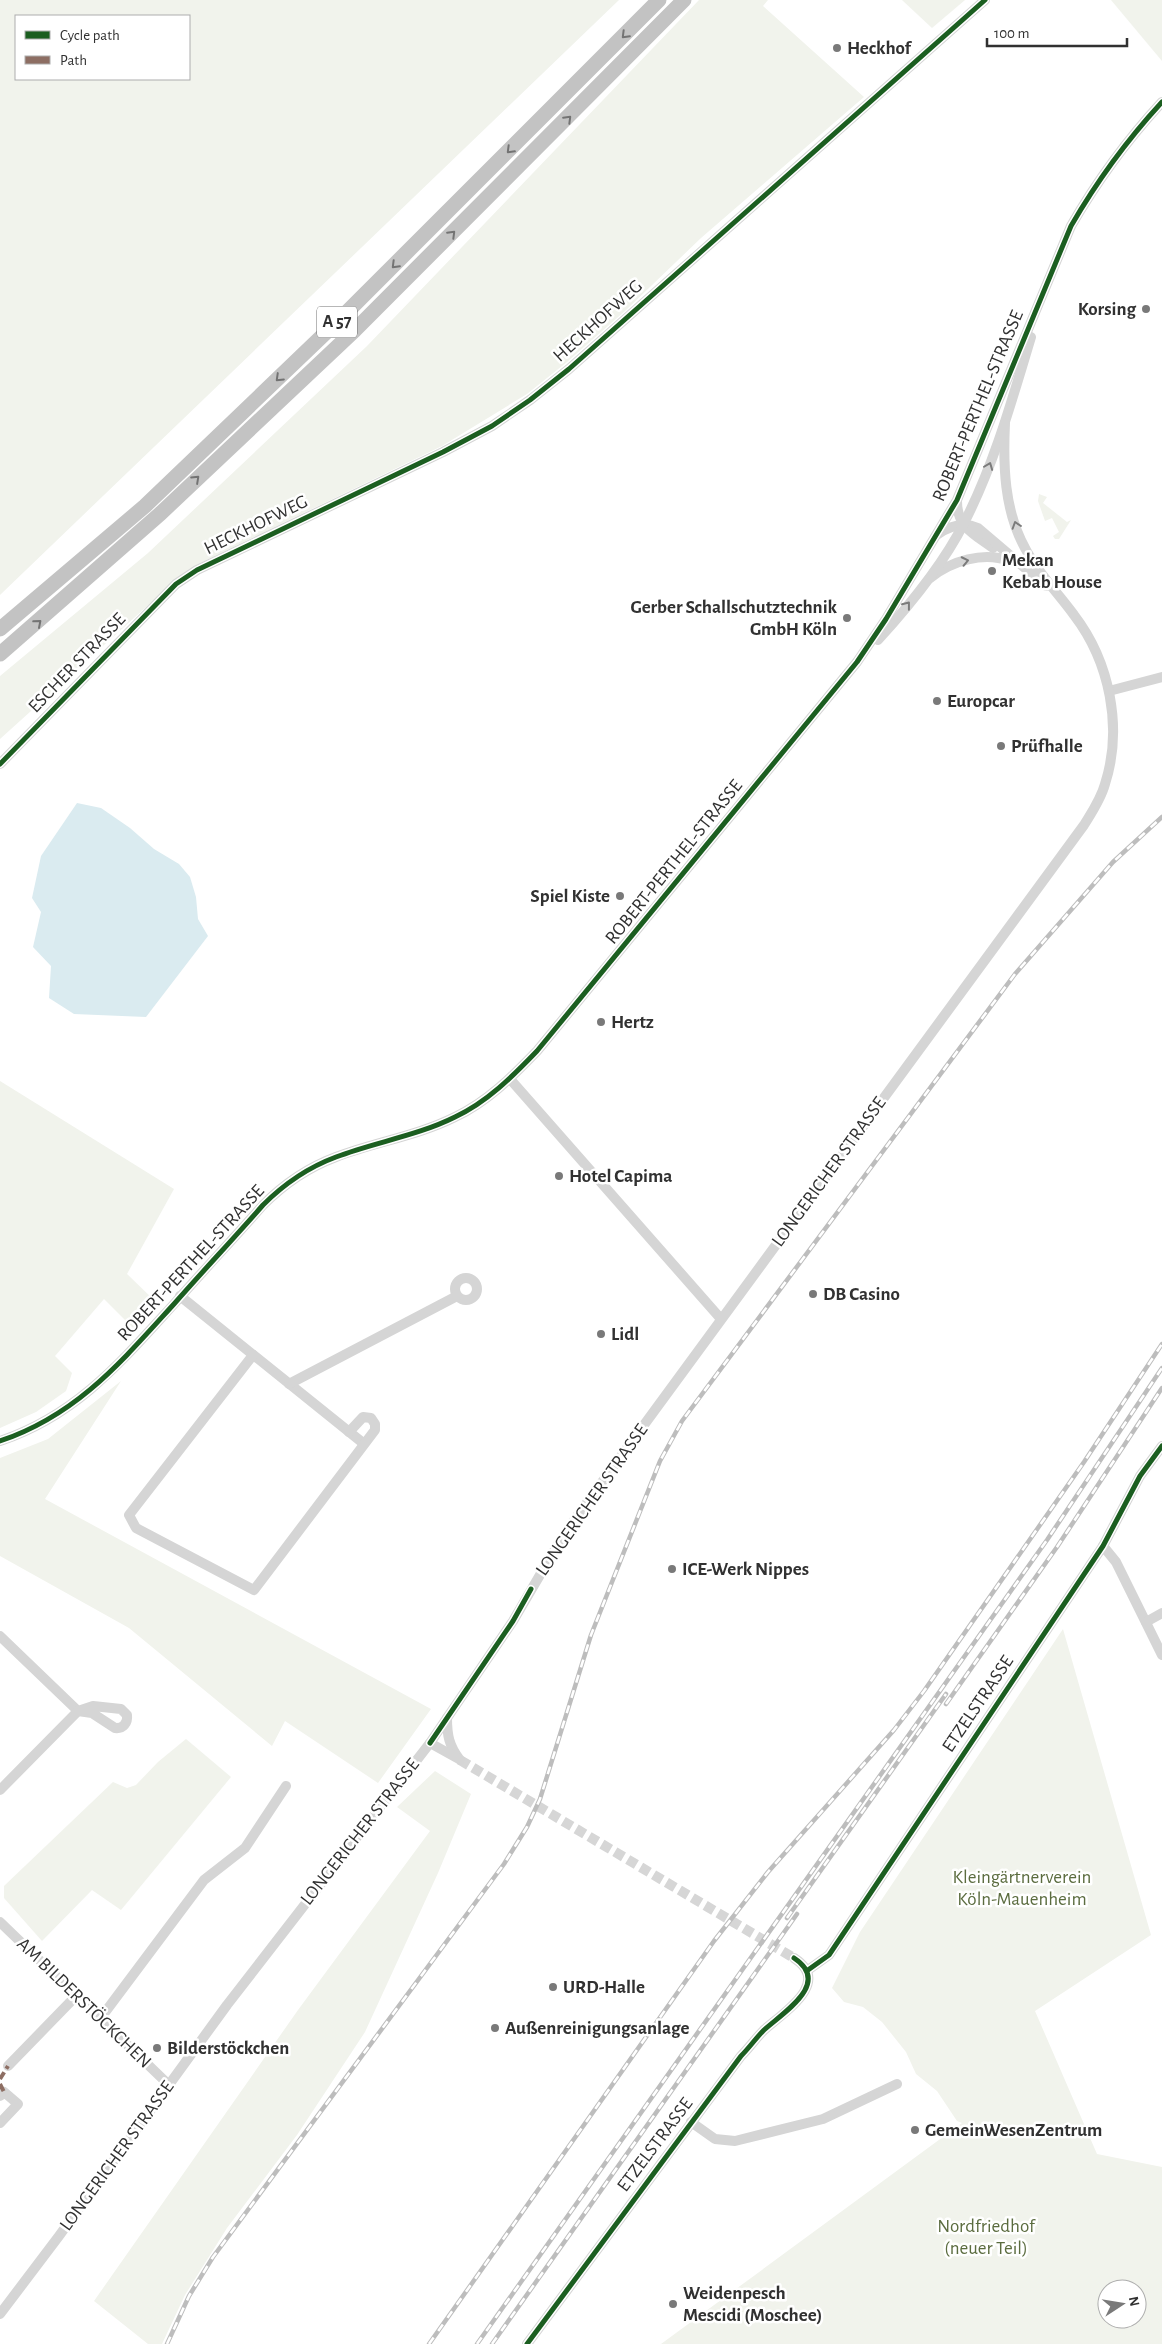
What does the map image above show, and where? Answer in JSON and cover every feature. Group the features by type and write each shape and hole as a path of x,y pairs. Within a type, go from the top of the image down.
{"highway":[{"name":"A 57","path":"0,629 144,506 334,326 659,0"},
{"name":"A 57","path":"0,654 161,512 355,330 684,0"}],"street":[{"name":"HECKHOFWEG","path":"176,584 197,570 443,452 492,426 530,400 569,369 985,0"},
{"name":"ROBERT-PERTHEL-STRASSE","path":"863,654 957,500 1071,226 1091,191 1124,146 1162,102"},
{"name":"ROBERT-PERTHEL-STRASSE","path":"0,1442 50,1420 95,1388 263,1204 294,1179 333,1158 402,1138 454,1118 473,1108 510,1079 543,1044 863,654 888,630 926,581 963,525 1005,423 1052,272"},
{"name":"LONGERICHER STRASSE","path":"0,2314 247,1978 430,1743 513,1621 564,1534 1084,825 1105,786 1113,753 1113,722 1102,666 1090,640 1075,616 1058,596 1024,547 1008,501 1003,458 1005,423"},
{"path":"935,537 946,528 963,525 957,515 957,500"},
{"name":"LONGERICHER STRASSE","path":"963,525 969,524 978,528 1058,596"},
{"name":"LONGERICHER STRASSE","path":"963,525 1009,561"},
{"name":"LONGERICHER STRASSE","path":"926,581 937,572 963,560 988,558 1009,561 1022,566"},
{"name":"ESCHER STRASSE","path":"0,764 176,584"},
{"path":"1108,691 1162,678"},
{"path":"510,1079 721,1319"},
{"path":"180,1296 363,1443"},
{"path":"290,1384 457,1296"},
{"path":"253,1355 129,1515 136,1528 254,1590 363,1443 375,1430 375,1424 371,1418 360,1418 349,1432"},
{"name":"ETZELSTRASSE","path":"527,2344 690,2122 762,2032 800,1997 809,1983 808,1970 829,1955 1103,1546 1140,1476 1162,1446"},
{"path":"1103,1546 1116,1562 1162,1656"},
{"path":"1146,1622 1162,1613"},
{"path":"0,1636 78,1711 0,1790"},
{"path":"430,1743 460,1760 452,1749 447,1735 447,1718"},
{"path":"100,2019 204,1880 245,1848 286,1786"},
{"name":"AM BILDERSTÖCKCHEN","path":"0,1922 169,2085"},
{"path":"794,1958 808,1970"},
{"path":"8,2066 76,1996"},
{"name":"ETZELSTRASSE","path":"690,2122 715,2139 724,2142 735,2141 823,2119 897,2084"},
{"path":"0,2096 4,2092 18,2104 0,2123"}],"green space":[{"path":"0,0 619,0 0,595"},
{"path":"699,0 768,0 763,6 864,97 701,238 625,311 527,394 442,446 196,565 175,581 0,739 0,676 148,553 367,346"},
{"path":"902,0 965,0 932,28"},
{"path":"1111,0 1162,0 1162,61"},
{"path":"1039,494 1047,497 1043,503 1067,522 1071,520 1059,539 1055,539 1053,536 1059,532 1052,518 1045,521 1038,501"},
{"path":"0,1081 174,1189 127,1274 157,1303 134,1329 104,1299 55,1356 72,1373 66,1391 36,1412 0,1428"},
{"path":"121,1381 45,1499 431,1709 378,1783 285,1721 272,1746 129,1628 0,1556 0,1458 48,1439"},
{"path":"1063,1629 1151,1935 1035,2011 1097,2154 1162,2167 1162,2344 661,2344 962,2123 957,2121 937,2091 916,2074 906,2052 882,2022 863,2007 844,2002 832,1988 860,1932"},
{"path":"186,1739 231,1777 121,1910 92,1890 42,1941 4,1898 4,1886 113,1782 127,1788 136,1785 158,1762"},
{"path":"435,1771 471,1794 438,1873 365,2032 297,2135 227,2228 185,2295 162,2344 148,2344 94,2301 298,2010 430,1831 397,1807"}],"shaded area":[{"path":"77,803 101,808 130,828 154,849 179,864 190,877 196,897 198,919 208,936 146,1017 74,1014 49,998 51,966 33,947 41,912 32,898 41,856"}],"tunnel":[{"path":"460,1760 794,1958"}],"railway":[{"path":"167,2344 189,2296 213,2257 504,1864 527,1827 540,1799 591,1635 660,1461 682,1421 1015,974 1113,862 1162,817"},
{"path":"429,2344 714,1941 768,1872 894,1730 924,1691 1084,1462 1162,1344"},
{"path":"477,2344 1047,1540 1162,1368"},
{"path":"946,1704 1057,1547 1162,1388"},
{"path":"787,1918 946,1694"},
{"path":"492,2344 797,1914"}],"marked path":[{"path":"0,2079 8,2066"},
{"path":"0,2084 4,2092"}],"cycle path":[{"path":"0,764 176,584 197,570 443,452 492,426 530,400 569,369 985,0"},
{"path":"0,1441 52,1417 96,1385 135,1346 263,1205 279,1190 306,1171 336,1157 441,1124 467,1111 499,1088 537,1051 857,662 886,619 957,500 1071,226 1113,161 1162,102"},
{"path":"808,1970 829,1955 1103,1546 1140,1476 1162,1446"},
{"path":"430,1743 513,1621 531,1589"},
{"path":"527,2344 741,2056 764,2030 801,1997 808,1977 804,1968 794,1958"}],"place":[{"name":"Heckhof","path":"837,48"},
{"name":"Korsing","path":"1146,309"},
{"name":"Mekan Kebab House","path":"992,571"},
{"name":"Gerber Schallschutztechnik GmbH Köln","path":"847,618"},
{"name":"Europcar","path":"937,701"},
{"name":"Prüfhalle","path":"1001,746"},
{"name":"Spiel Kiste","path":"620,896"},
{"name":"Hertz","path":"601,1022"},
{"name":"Hotel Capima","path":"559,1176"},
{"name":"DB Casino","path":"813,1294"},
{"name":"Lidl","path":"601,1334"},
{"name":"ICE-Werk Nippes","path":"672,1569"},
{"name":"URD-Halle","path":"553,1987"},
{"name":"Außenreinigungsanlage","path":"495,2028"},
{"name":"Bilderstöckchen","path":"157,2048"},
{"name":"GemeinWesenZentrum","path":"915,2130"},
{"name":"Weidenpesch Mescidi (Moschee)","path":"673,2304"}],"park label":[{"name":"Kleingärtnerverein Köln-Mauenheim","path":"1022,1888"},
{"name":"Nordfriedhof (neuer Teil)","path":"986,2237"}]}
